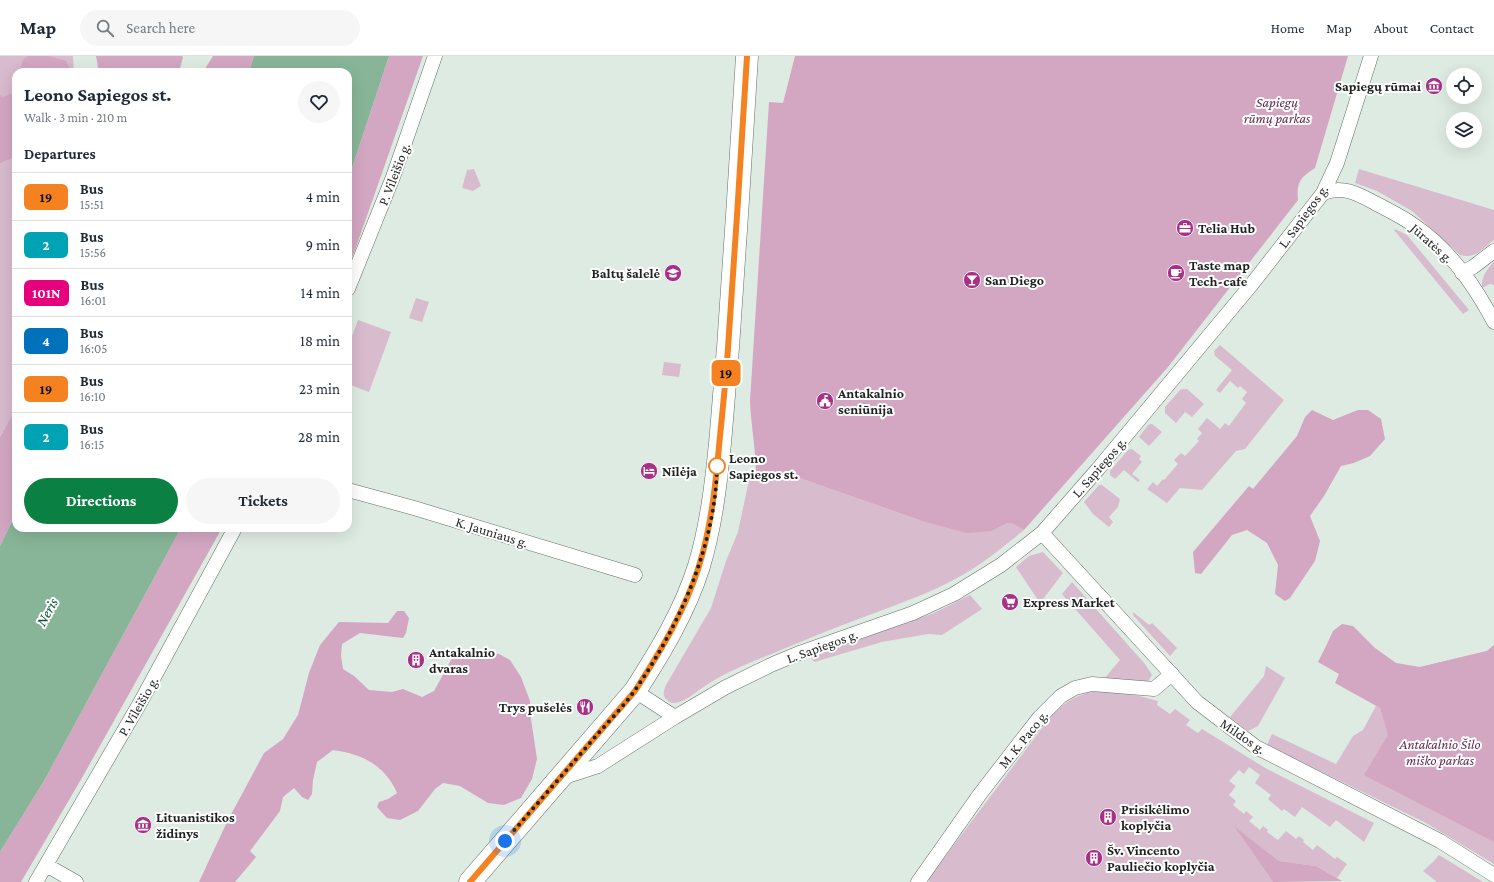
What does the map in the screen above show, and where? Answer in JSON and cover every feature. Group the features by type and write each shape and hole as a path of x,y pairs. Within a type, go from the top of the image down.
{"main road":[{"path":"470,882 635,691 658,653 688,594 699,566 713,505 725,384 747,56"}],"street":[{"name":"P. Vileišio g.","path":"352,279 393,177 435,56"},
{"name":"L. Sapiegos g.","path":"559,779 598,766 675,717 726,687 780,661 914,612 954,594 1001,565 1042,533 1098,470 1252,284 1323,193 1337,163 1371,56"},
{"name":"Jūratės g.","path":"1323,193 1331,190 1347,190 1414,225 1440,247 1462,273 1479,295 1494,322"},
{"path":"1462,273 1473,267 1494,251"},
{"name":"K. Jauniaus g.","path":"352,491 414,508 635,575"},
{"name":"P. Vileišio g.","path":"36,882 140,703 233,532"},
{"name":"Mildos g.","path":"1042,533 1197,702 1256,747 1440,841 1494,875"},
{"name":"M. K. Paco g.","path":"918,882 980,794 1028,732 1055,701 1067,692 1083,685 1092,684 1154,689 1172,674"},
{"path":"635,691 675,717"},
{"path":"46,865 76,882"}],"green space":[{"path":"0,56 73,56 74,68 12,68 12,415 0,437"},
{"path":"28,56 49,56 66,61 70,68 20,68 23,60"},
{"path":"96,56 183,57 180,68 98,68"},
{"path":"213,56 254,56 250,68 206,68"},
{"path":"389,56 423,56 352,257 352,168"},
{"name":"Sapiegų rūmų parkas","path":"795,56 1348,56 1315,168 1306,174 1300,181 1298,200 1168,367 1024,530 1008,523 992,531 967,533 922,521 791,475 767,472 756,475 750,401 769,102 783,103"},
{"path":"0,94 2,97 12,94 12,158 0,163"},
{"path":"474,169 481,186 473,191 462,188 467,170"},
{"path":"1359,169 1494,210 1494,240 1475,254 1470,256 1460,255 1412,211 1377,191 1355,183"},
{"path":"1395,229 1407,235 1469,310 1463,314 1394,230"},
{"path":"1494,262 1494,285 1490,284 1482,288 1482,280 1489,267"},
{"path":"416,298 429,302 422,322 409,318"},
{"path":"358,320 391,332 369,392 352,386 352,336"},
{"path":"1220,345 1284,400 1245,449 1236,451 1202,490 1180,488 1167,503 1147,489 1153,482 1157,486 1163,479 1164,480 1178,464 1174,460 1181,453 1185,456 1199,441 1197,439 1202,433 1198,429 1207,418 1220,429 1225,423 1229,426 1246,403 1242,399 1247,392 1240,386 1238,388 1230,381 1220,393 1216,390 1232,370 1215,356 1214,351"},
{"path":"664,362 681,364 679,377 662,375"},
{"path":"1187,389 1204,404 1192,417 1185,412 1176,423 1165,413 1165,407 1180,390"},
{"path":"1312,410 1333,420 1358,410 1368,410 1381,419 1385,439 1370,456 1354,463 1341,466 1324,496 1310,516 1320,541 1315,561 1290,598 1285,601 1275,594 1278,565 1267,543 1247,530 1232,535 1201,574 1195,573 1193,552 1249,486 1253,489 1297,436 1305,417"},
{"path":"12,415 12,521 0,546 0,437"},
{"path":"1152,424 1162,432 1149,446 1139,437 1148,425"},
{"path":"1132,449 1141,456 1139,459 1142,462 1132,474 1140,480 1138,482 1124,470 1115,479 1110,475 1110,471 1128,450"},
{"path":"767,472 791,475 922,521 992,531 1008,523 1024,530 982,563 939,587 742,666 714,680 680,702 670,702 664,696 666,685 711,608 726,561 738,532 749,480 756,475"},
{"path":"1099,485 1102,485 1120,499 1118,507 1109,517 1113,522 1109,527 1093,514 1084,502"},
{"path":"179,532 220,532 83,776 21,882 0,882 0,852 44,781"},
{"path":"1043,552 1063,573 1040,603 1016,567 1029,556"},
{"path":"1072,582 1145,664 1152,675 1148,682 1104,679 1120,660 1062,594"},
{"path":"970,595 982,609 942,635 928,634 882,642 814,662 811,657 934,613"},
{"path":"397,611 404,611 409,618 406,633 403,638 360,633 342,644 341,656 343,669 354,676 369,690 392,692 403,689 422,697 434,691 451,660 461,653 481,652 499,654 510,660 521,677 530,701 537,759 532,779 521,798 504,805 488,803 460,786 443,783 435,789 418,811 400,820 387,818 377,807 379,802 388,799 397,793 386,775 371,762 363,758 354,754 333,750 317,762 312,794 308,800 302,797 294,788 283,797 280,811 250,851 256,857 235,882 199,882 227,822 264,753 283,739 298,715 309,673 320,645 339,622 388,623"},
{"path":"1133,612 1149,625 1152,623 1177,648 1170,656 1133,615"},
{"name":"Antakalnio Šilo miško parkas","path":"1342,624 1353,626 1375,648 1396,663 1420,667 1487,651 1494,645 1494,842 1364,775 1388,735 1380,708 1335,683 1339,674 1318,662 1333,631"},
{"name":"Antakalnio Šilo miško parkas","path":"1494,645 1494,864 1426,823 1267,745 1272,734 1336,764 1353,736 1363,730 1376,706 1380,708 1388,734 1420,667 1487,651"},
{"path":"1266,666 1285,678 1258,726 1248,731 1230,717 1264,676"},
{"path":"1100,690 1117,690 1158,701 1157,705 1170,714 1175,709 1190,720 1186,725 1198,733 1202,729 1267,769 1374,823 1364,842 1336,820 1330,827 1302,807 1295,817 1284,809 1282,811 1268,799 1271,795 1255,783 1260,775 1249,767 1244,774 1239,770 1229,781 1236,786 1229,795 1236,801 1233,805 1244,814 1246,811 1253,817 1249,821 1260,830 1263,826 1268,830 1267,832 1278,840 1286,831 1296,839 1299,836 1304,840 1303,842 1313,850 1317,845 1335,859 1337,857 1347,864 1337,878 1316,866 1279,861 1235,827 1273,882 930,882 928,879 1052,715 1074,698 1085,693"},
{"path":"1234,826 1279,861 1316,866 1342,881 1273,882"},
{"path":"1439,855 1483,882 1437,882 1423,871"}],"water":[{"path":"254,56 389,56 352,168 352,68 250,68"},
{"name":"Neris","path":"12,521 12,532 179,532 44,781 0,852 0,546"}],"bus line":[{"name":"19","path":"470,882 635,691 671,631 694,581 707,536 716,486 725,384 747,56"}],"place":[{"name":"Sapiegų rūmai","path":"1434,86"},
{"name":"Telia Hub","path":"1185,228"},
{"name":"Baltų šalelė","path":"673,273"},
{"name":"Taste map Tech-cafe","path":"1176,273"},
{"name":"San Diego","path":"972,280"},
{"name":"Antakalnio seniūnija","path":"825,401"},
{"name":"Leono Sapiegos st.","path":"717,466"},
{"name":"Nilėja","path":"649,471"},
{"name":"Express Market","path":"1010,602"},
{"name":"Antakalnio dvaras","path":"416,660"},
{"name":"Trys pušelės","path":"585,707"},
{"name":"Prisikėlimo koplyčia","path":"1108,817"},
{"name":"Lituanistikos židinys","path":"143,825"},
{"name":"Šv. Vincento Pauliečio koplyčia","path":"1094,858"}],"route":[{"path":"505,841 635,691 671,631 694,581 699,566 713,505 717,466"}]}
